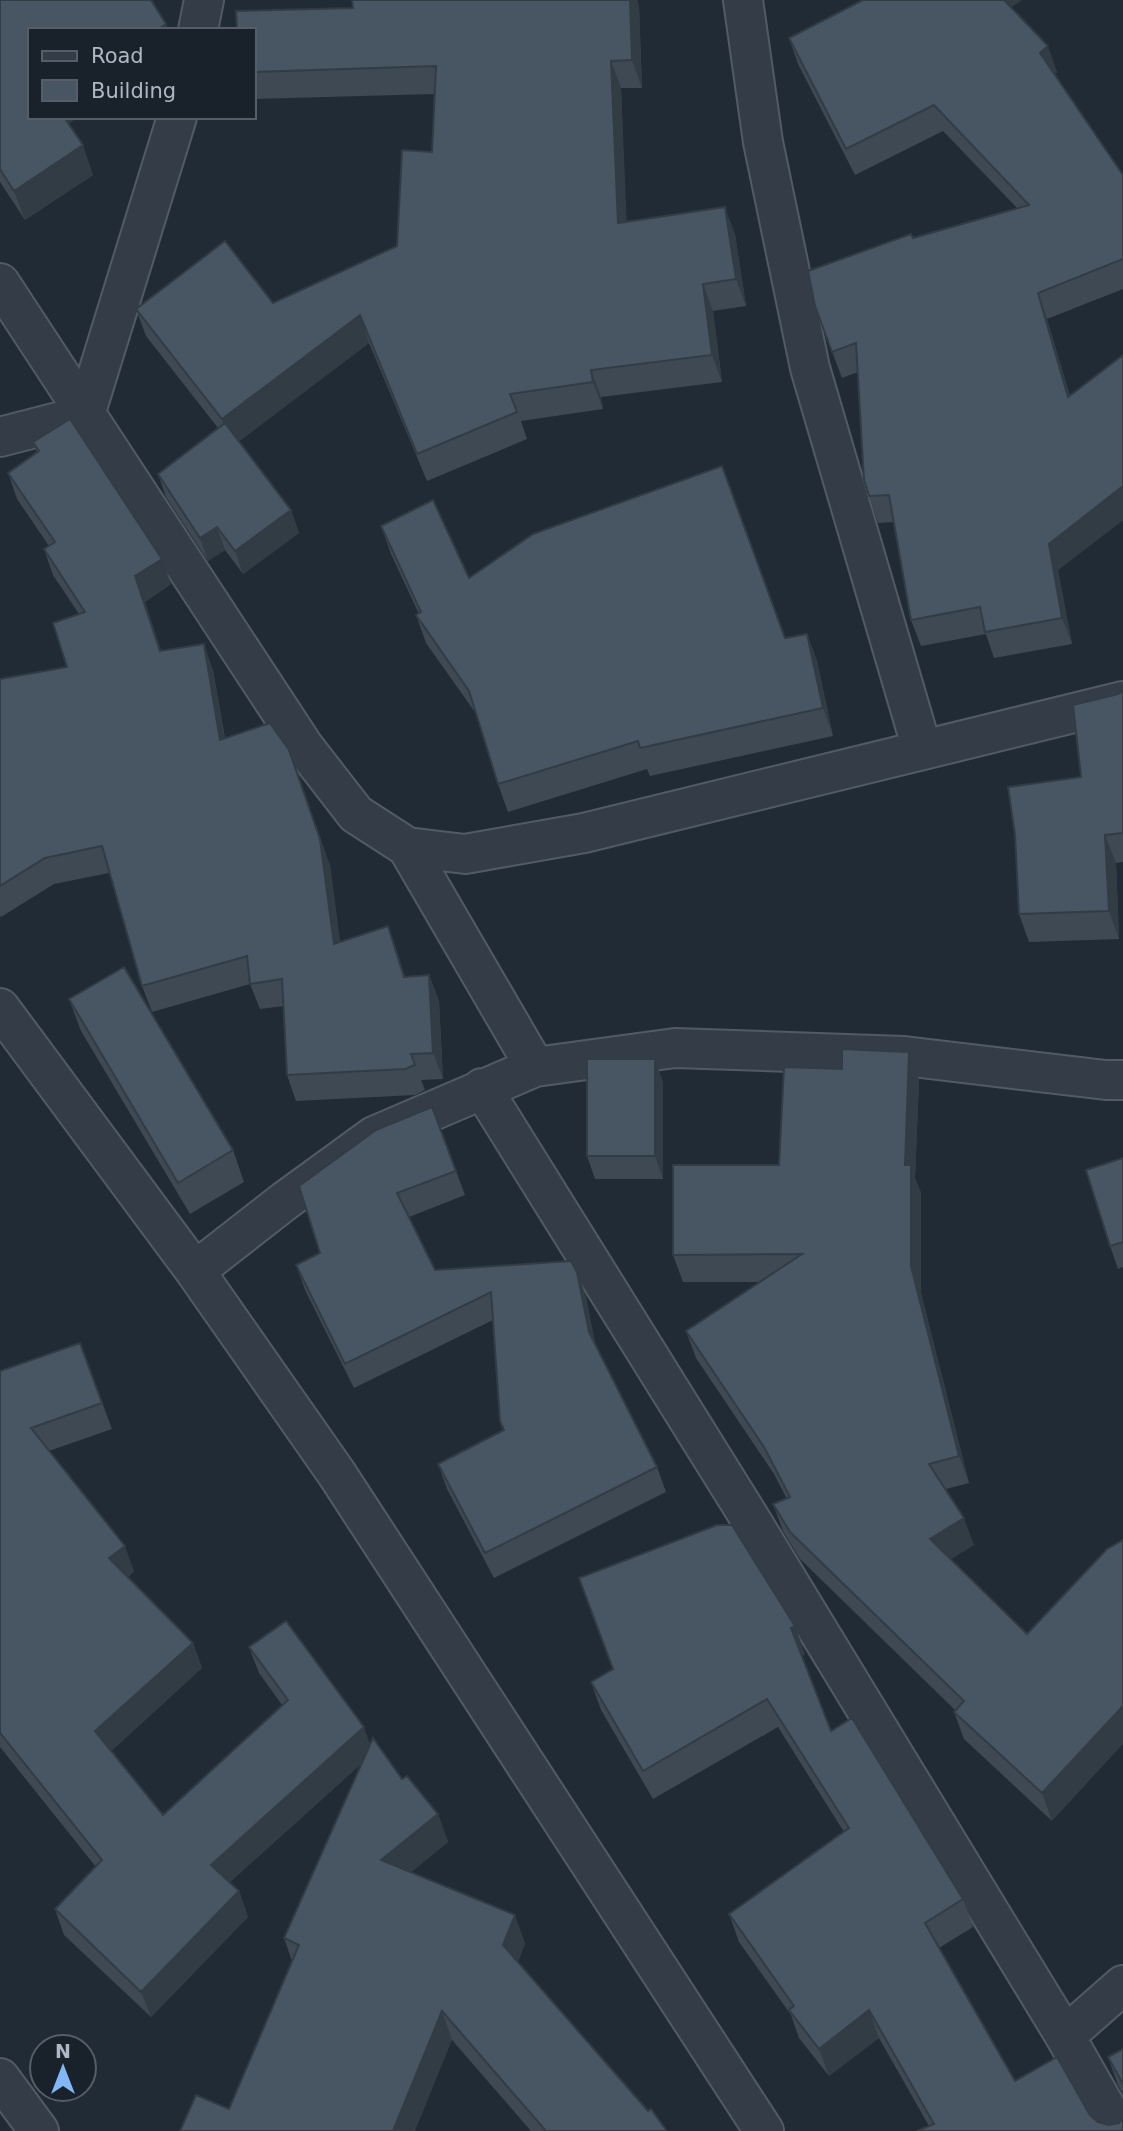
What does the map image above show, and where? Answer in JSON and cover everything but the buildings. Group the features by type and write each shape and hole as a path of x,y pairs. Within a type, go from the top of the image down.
{"street":[{"path":"198,28 204,0"},
{"path":"743,0 764,142 810,368 922,749"},
{"path":"85,415 176,119"},
{"path":"0,283 304,747 356,814 407,847 465,855 584,833 1123,701"},
{"path":"0,437 85,415"},
{"path":"407,847 535,1066"},
{"path":"0,1008 195,1271 337,1474 764,2131"},
{"path":"195,1271 374,1136 535,1066 675,1048 904,1056 1123,1080"},
{"path":"482,1088 746,1513 1065,2036 1119,2131"},
{"path":"1065,2036 1123,1985"},
{"path":"0,2078 38,2131"}]}
